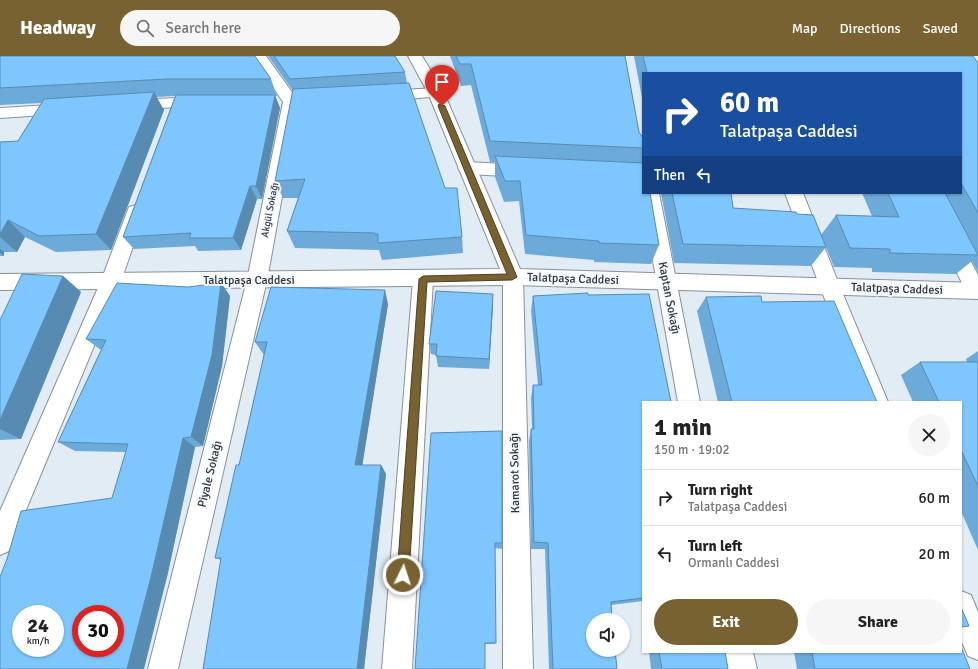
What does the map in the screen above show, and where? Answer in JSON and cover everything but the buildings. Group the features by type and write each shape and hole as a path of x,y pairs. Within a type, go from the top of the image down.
{"street":[{"name":"Akgül Sokağı","path":"257,280 291,101 259,56"},
{"path":"415,56 436,93 512,277"},
{"path":"368,97 436,93"},
{"path":"168,124 176,102"},
{"path":"120,106 176,102 214,102"},
{"path":"0,113 80,108"},
{"path":"467,168 539,172"},
{"path":"0,542 111,281 143,192"},
{"name":"Kaptan Sokağı","path":"650,194 690,401"},
{"path":"794,194 830,287 877,401"},
{"path":"927,194 977,291"},
{"name":"Talatpaşa Caddesi","path":"0,282 512,277 977,291"},
{"name":"Kamarot Sokağı","path":"512,277 518,669"},
{"path":"396,669 423,279"},
{"name":"Piyale Sokağı","path":"162,669 257,280"},
{"path":"19,302 31,282"},
{"path":"962,607 978,646"},
{"path":"739,653 742,669"}],"route":[{"path":"403,575 423,279 512,277 442,106"}]}
